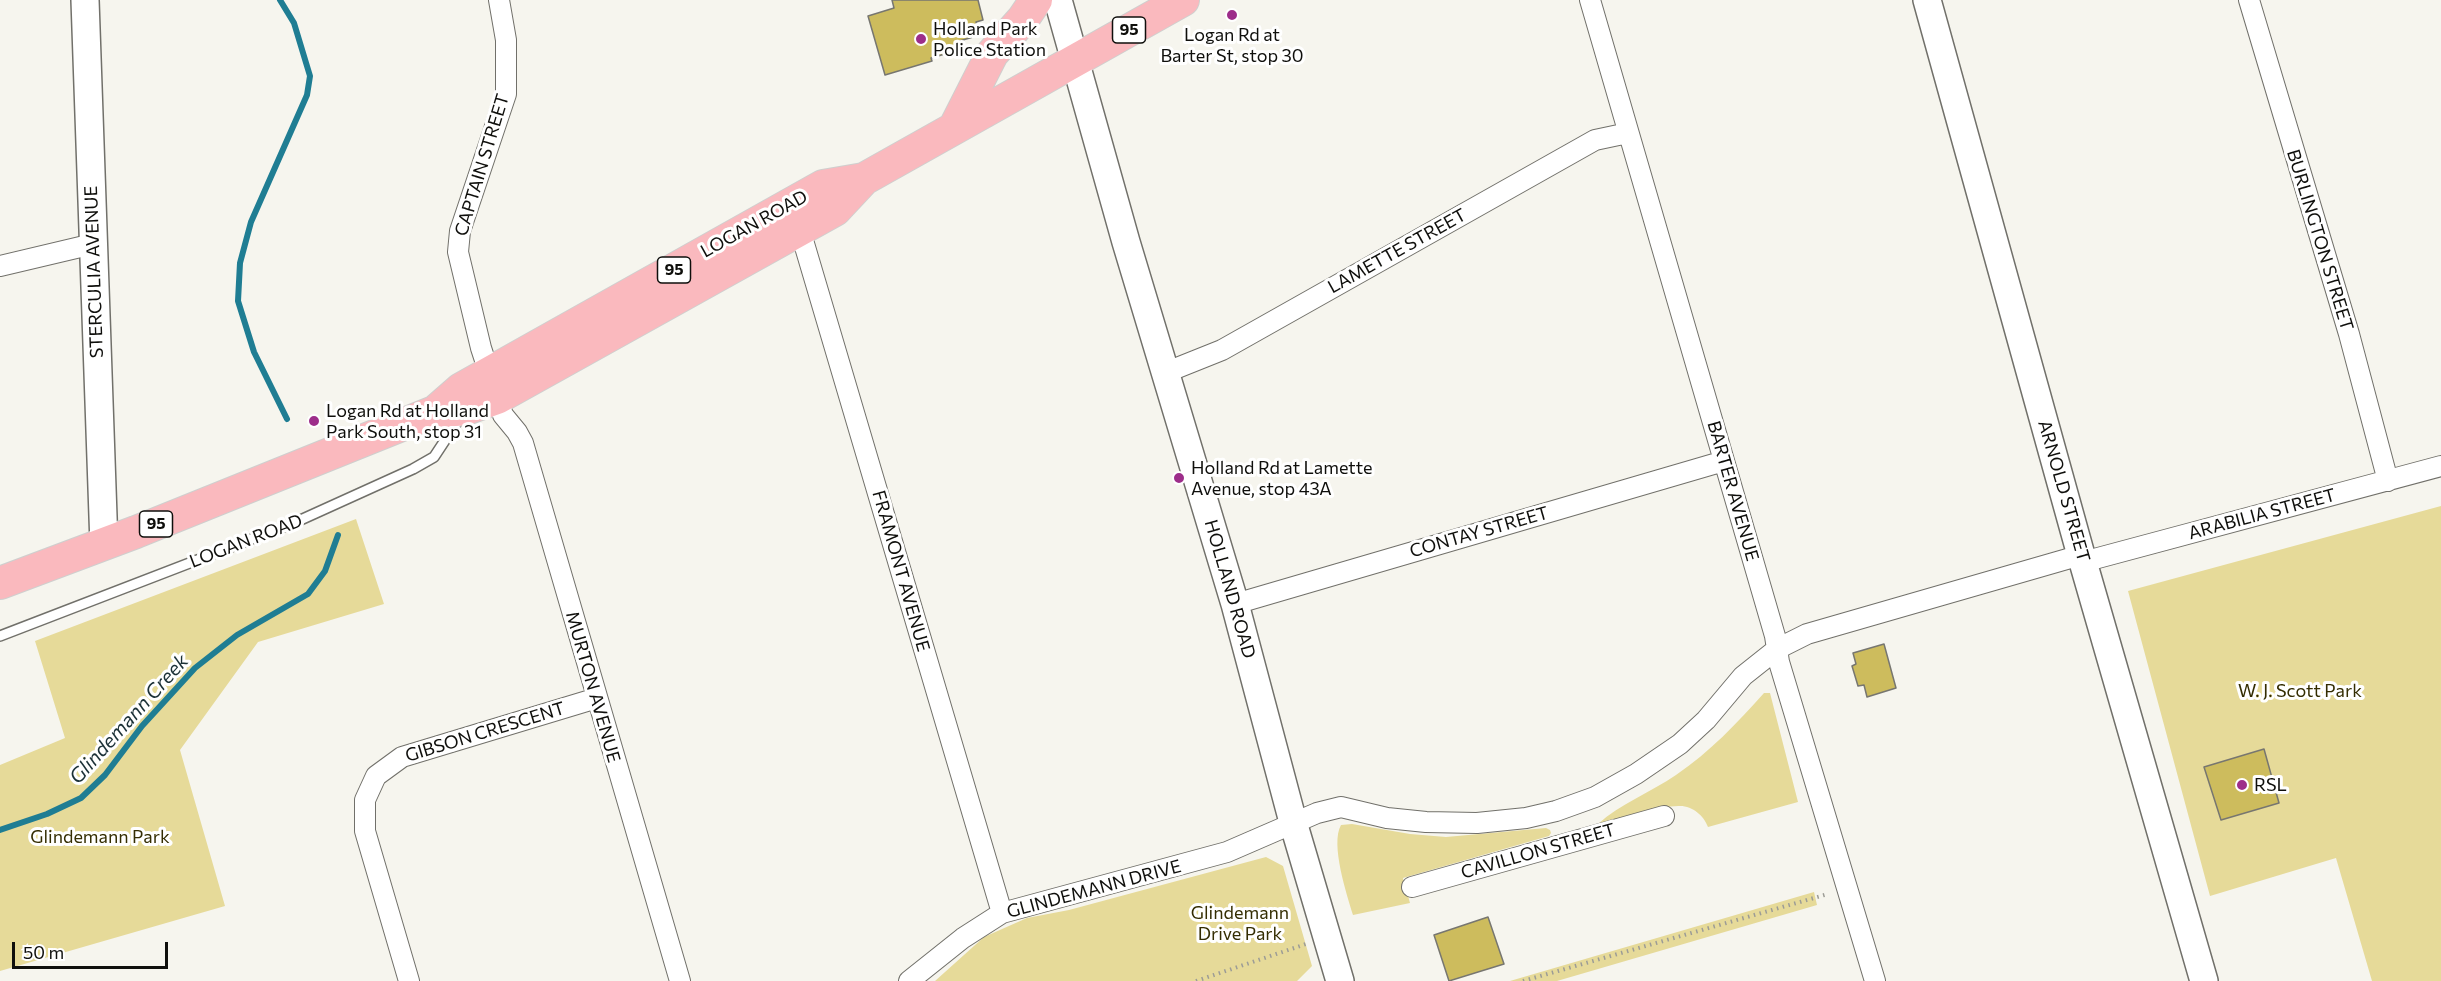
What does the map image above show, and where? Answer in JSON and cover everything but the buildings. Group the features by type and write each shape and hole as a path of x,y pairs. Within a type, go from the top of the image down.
{"main road":[{"path":"955,127 992,54 1023,19 1036,0"},
{"name":"LOGAN ROAD","path":"434,412 461,389 493,386 800,230 835,210 864,179 1183,0"},
{"name":"LOGAN ROAD","path":"0,583 104,545 434,412 466,409 493,386 823,186 864,179"}],"street":[{"name":"STERCULIA AVENUE","path":"85,0 104,545"},
{"name":"CAPTAIN STREET","path":"493,386 459,263 458,241 506,93 506,40 499,0"},
{"name":"HOLLAND ROAD","path":"1058,0 1136,274 1235,604 1293,822 1340,981"},
{"name":"BARTER AVENUE","path":"1590,0 1775,636 1779,662 1849,888 1875,981"},
{"name":"ARNOLD STREET","path":"1927,0 2082,559 2204,981"},
{"name":"BURLINGTON STREET","path":"2249,0 2349,334 2388,481"},
{"name":"LAMETTE STREET","path":"1167,372 1222,350 1595,140 1628,133"},
{"name":"FRAMONT AVENUE","path":"800,230 1002,913"},
{"path":"0,266 93,244"},
{"name":"MURTON AVENUE","path":"493,386 503,415 517,432 523,444 680,981"},
{"name":"CONTAY STREET","path":"1235,604 1724,461"},
{"name":"ARABILIA STREET","path":"1777,649 1807,634 2082,559 2441,466"},
{"name":"CAVILLON STREET","path":"1293,822 1341,807 1397,819 1477,823 1526,818 1564,809 1595,797 1636,774 1680,744 1706,720 1743,676 1777,649"},
{"name":"GIBSON CRESCENT","path":"409,981 365,831 365,800 376,776 402,757 597,698"},
{"path":"1564,809 1575,841"},
{"name":"CAVILLON STREET","path":"1412,887 1664,816"},
{"name":"GLINDEMANN DRIVE","path":"909,981 963,938 1002,913 1227,852 1293,822"}],"lane":[{"name":"LOGAN ROAD","path":"0,636 296,522 413,469 434,457 466,409"}],"path":[{"path":"1523,981 1849,888"},
{"path":"1196,981 1327,938"}],"green space":[{"name":"W. J. Scott Park","path":"2441,506 2441,981 2372,981 2336,858 2210,896 2128,591"},
{"name":"Glindemann Park","path":"356,519 384,604 258,642 180,750 225,906 0,971 0,765 65,738 35,641"},
{"path":"1764,693 1770,693 1798,802 1708,827 1697,812 1680,806 1652,810 1598,824 1616,810 1666,781 1700,757 1723,737"},
{"path":"1352,824 1410,834 1446,837 1546,828 1551,833 1549,836 1403,878 1410,903 1353,915 1338,857 1337,844 1341,825"},
{"name":"Glindemann Drive Park","path":"1266,857 1283,866 1312,966 1297,981 935,981 984,937 1027,918 1069,910"},
{"path":"1814,892 1817,905 1557,981 1510,981"}],"waterway":[{"name":"Glindemann Creek","path":"280,0 294,23 310,76 307,95 251,222 240,263 238,301 254,352 287,419"},
{"name":"Glindemann Creek","path":"0,830 47,814 81,798 105,775 142,726 195,668 237,635 308,594 325,571 338,535"}],"place":[{"name":"Logan Rd at Barter St, stop 30","path":"1232,15"},
{"name":"Holland Park Police Station","path":"921,39"},
{"name":"Logan Rd at Holland Park South, stop 31","path":"314,421"},
{"name":"Holland Rd at Lamette Avenue, stop 43A","path":"1179,478"},
{"name":"RSL","path":"2242,785"}]}
